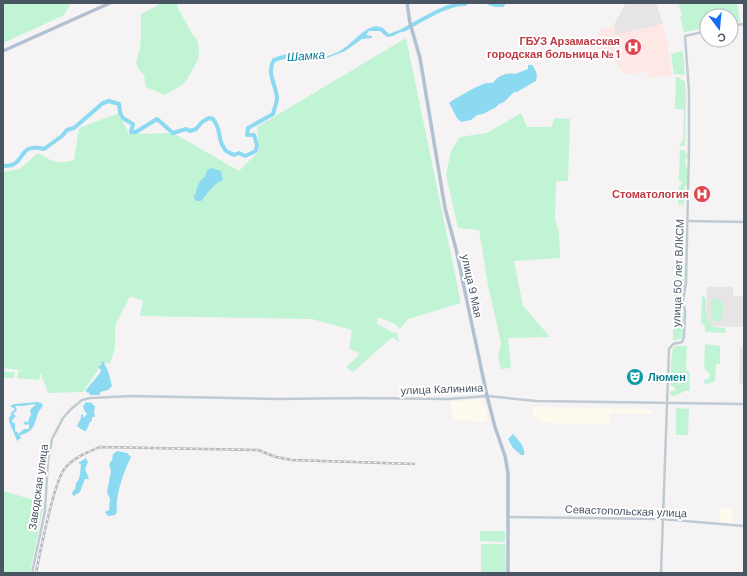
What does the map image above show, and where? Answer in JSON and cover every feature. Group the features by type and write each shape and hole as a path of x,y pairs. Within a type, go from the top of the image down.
{"main road":[{"path":"3,51 110,3"},
{"name":"улица 9 Мая","path":"407,3 410,24 420,58 445,208 456,248 487,396 507,461 508,573"}],"street":[{"name":"улица 50 лет ВЛКСМ","path":"661,573 670,346 682,342 684,337 685,311 683,300 686,283 688,221 689,90 685,36 699,33"},
{"path":"688,221 744,222"},
{"name":"улица Калинина","path":"117,397 448,399 487,396 536,401 744,404"},
{"name":"Заводская улица","path":"32,573 46,506 50,448 57,428 70,410 82,400 90,398 117,397"},
{"name":"Севастопольская улица","path":"508,517 662,519 744,526"}],"shaded area":[{"path":"626,3 656,3 663,24 615,36 614,25"},
{"name":"ГБУЗ Арзамасская городская больница № 1","path":"663,24 672,75 649,78 645,71 625,75 612,57 602,54 595,42 600,30 614,25 615,35"},
{"path":"707,287 733,287 733,296 744,296 744,327 706,326"},
{"path":"740,347 744,347 744,384 739,384"},
{"path":"482,399 488,420 480,422 464,419 456,421 453,416 450,402"},
{"path":"533,407 652,409 652,414 610,413 610,424 548,423 533,416"},
{"path":"720,508 733,510 732,523 719,522"}],"green space":[{"path":"3,3 71,3 64,15 3,43"},
{"path":"162,3 178,3 177,6 192,34 197,39 199,50 198,60 184,84 165,95 146,87 144,75 139,70 136,62 140,49 141,14"},
{"path":"677,3 737,3 738,8 699,8 699,29 684,32 680,17 682,16"},
{"path":"406,38 461,303 408,319 400,329 395,324 378,317 377,324 397,333 399,342 392,337 353,372 346,367 359,355 358,352 349,349 352,330 312,319 140,316 143,301 130,296 115,326 115,348 110,363 102,364 83,392 48,393 41,374 39,380 17,378 18,371 25,371 4,368 6,372 15,372 14,378 3,378 3,172 20,169 38,153 55,162 74,160 79,128 119,113 129,134 173,133 239,171 259,151 257,127"},
{"path":"683,51 685,75 674,74 671,54"},
{"path":"676,77 685,82 685,146 679,146 683,140 684,109 675,109"},
{"path":"521,113 527,127 551,127 555,118 570,119 568,181 556,181 555,220 559,232 560,258 514,261 523,306 550,337 508,338 511,368 501,369 498,357 501,343 488,285 479,230 458,228 446,175 451,151 460,137 487,133"},
{"path":"680,150 685,151 688,158 685,159 686,168 688,168 688,183 685,186 684,206 682,204 678,205 679,186 682,184 678,178"},
{"path":"675,262 681,267 684,264 685,265 682,327 683,336 674,341 673,328 677,326 677,312 674,310"},
{"path":"702,296 706,298 706,313 711,324 713,327 725,328 726,333 705,332 705,325 701,323"},
{"path":"715,298 721,300 723,304 722,318 717,322 712,320 711,316 711,302"},
{"path":"705,344 720,346 720,364 716,364 715,381 707,384 704,383 704,380 710,378 709,372 706,371 704,365"},
{"path":"674,346 687,346 686,370 690,373 690,391 685,391 674,396 670,394 671,391 675,391 675,387 671,386 671,359"},
{"path":"676,408 689,409 688,435 676,435"},
{"path":"3,491 44,503 30,573 3,573"},
{"path":"480,531 505,531 505,542 480,541"},
{"path":"481,544 505,544 506,573 481,573"}],"water":[{"path":"377,26 383,28 389,34 407,27 408,28 393,36 387,37 380,31 369,31 366,35 372,36 372,38 362,39 345,51 327,58 319,59 305,56 329,56 343,49 362,33 372,27"},
{"path":"528,65 532,65 536,71 536,81 517,92 514,92 504,102 495,108 483,114 477,115 471,120 461,122 457,118 449,103 453,100 474,88 486,83 493,83 502,75 515,74 528,69"},
{"path":"211,168 221,171 223,180 213,186 201,201 196,201 193,196 195,195 198,184 205,177 207,170"},
{"path":"103,361 108,371 112,386 108,390 100,392 100,395 90,395 86,392 86,390 100,373 101,370 98,367"},
{"path":"38,402 43,405 31,430 20,435 20,437 22,437 17,441 9,421 9,417 12,415 10,414 15,409 10,406 14,404","holes":["35,405 30,410 31,415 28,423 26,421 23,423 26,425 29,424 29,429 24,429 17,435 18,432 15,431 15,423 13,423 12,420 16,416 13,414 17,410 15,406"]},
{"path":"86,402 92,403 95,406 95,417 92,417 92,421 90,422 86,431 84,431 77,426 81,415 83,414 83,418 87,414 83,406"},
{"path":"513,434 523,446 524,455 521,455 513,448 508,439"},
{"path":"117,451 127,453 131,457 123,476 117,498 117,512 115,515 108,516 105,512 109,510 110,499 107,492 111,471 109,464 112,460 113,454"},
{"path":"86,458 88,462 85,469 89,479 85,479 80,492 74,496 72,494 80,474 81,464 78,463"}],"waterway":[{"name":"Шамка","path":"403,30 442,10 466,3"},
{"name":"Шамка","path":"489,3 496,5 502,5 504,3"},
{"name":"Шамка","path":"3,166 16,163 29,149 44,149 62,136 67,130 74,128 103,103 109,101 119,104 122,117 133,124 131,132 136,132 157,119 173,133 186,129 190,131 196,129 202,122 209,118 213,119 218,128 221,143 226,151 234,155 239,153 245,156 256,151 257,145 254,135 247,135 248,128 273,114 277,102 271,74 274,60 292,56 309,57"}],"railway":[{"path":"36,573 52,500 61,474 73,460 100,447 258,450 276,457 292,460 414,464"}],"place":[{"name":"ГБУЗ Арзамасская городская больница № 1","path":"633,47"},
{"name":"Стоматология","path":"702,194"},
{"name":"Люмен","path":"635,377"}]}
